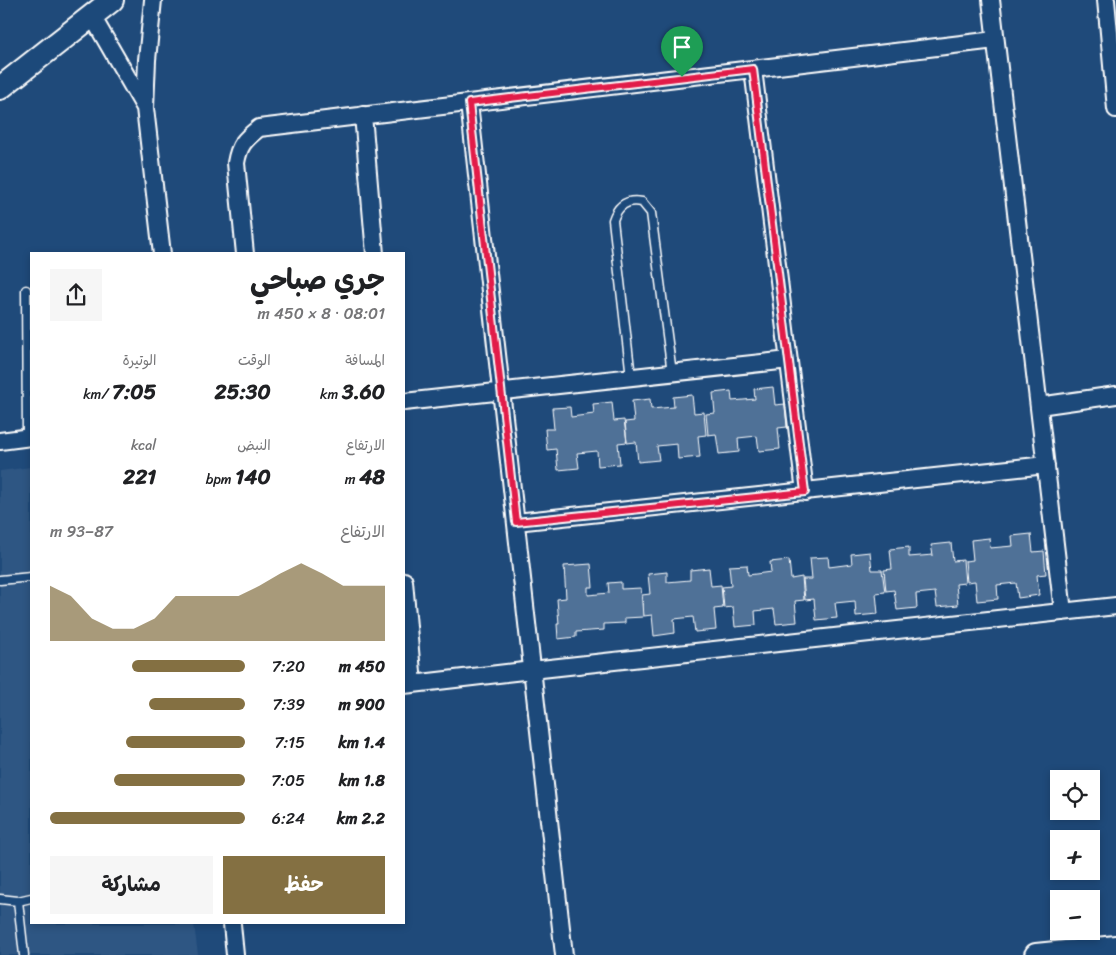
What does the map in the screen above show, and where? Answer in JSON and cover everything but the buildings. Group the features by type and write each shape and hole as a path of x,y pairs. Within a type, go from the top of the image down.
{"main road":[{"path":"0,88 112,0"},
{"path":"1036,955 1116,947"}],"street":[{"path":"153,0 146,60 145,108 162,252"},
{"path":"991,0 1063,612"},
{"path":"1106,0 1116,109"},
{"path":"92,16 145,108"},
{"path":"245,252 236,164 239,150 246,138 259,128 995,40"},
{"path":"753,69 805,492"},
{"path":"469,103 564,955"},
{"path":"363,115 375,252"},
{"path":"405,402 789,360"},
{"path":"1038,406 1116,395"},
{"path":"0,441 29,437"},
{"path":"516,522 1046,465"},
{"path":"405,607 408,685 1116,606"},
{"path":"232,924 235,955"}],"lane":[{"path":"631,378 613,220 616,210 622,204 634,200 642,202 651,213 672,373"},
{"path":"26,290 29,437"},
{"path":"0,580 30,577"},
{"path":"0,899 18,901 30,898"},
{"path":"18,901 24,955"}],"shaded area":[{"path":"30,467 30,924 194,924 198,955 0,955 0,471"}],"route":[{"path":"753,69 805,492 516,522 469,103 682,77 753,69"}]}
